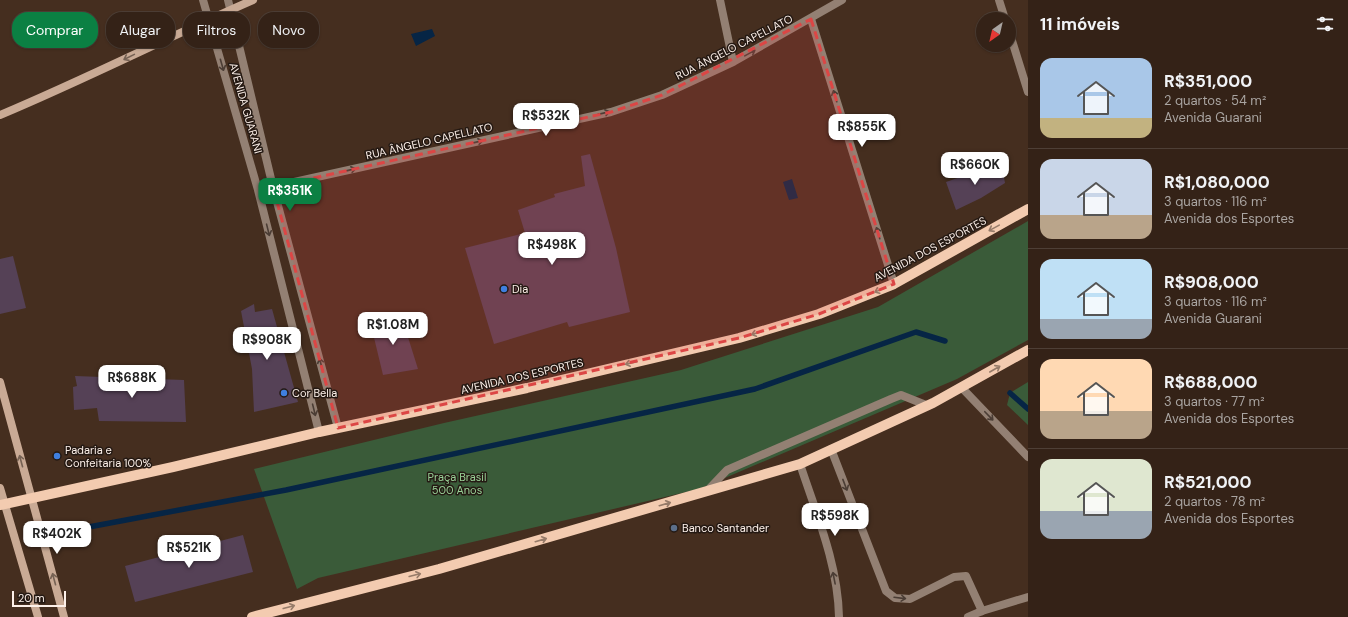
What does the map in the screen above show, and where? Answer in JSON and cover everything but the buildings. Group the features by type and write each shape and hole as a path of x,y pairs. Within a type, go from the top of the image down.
{"main road":[{"path":"225,12 253,0"},
{"path":"0,115 57,91 183,31"},
{"name":"AVENIDA DOS ESPORTES","path":"2,505 319,432 527,388 739,338 819,314 894,284 1028,209"},
{"path":"252,617 438,569 800,464 962,388 1028,350"},
{"path":"0,382 64,617"},
{"path":"0,488 2,505 38,617"}],"street":[{"name":"AVENIDA GUARANI","path":"203,0 206,12"},
{"name":"AVENIDA GUARANI","path":"228,0 273,187 338,428"},
{"path":"720,0 733,62"},
{"name":"RUA ÂNGELO CAPELLATO","path":"258,190 611,112 662,96 733,62 842,0"},
{"path":"999,0 1003,12"},
{"path":"811,19 894,284"},
{"name":"AVENIDA GUARANI","path":"216,48 258,190 319,432"},
{"path":"1016,52 1028,92"},
{"path":"962,388 1028,457"},
{"path":"706,492 727,470 891,399 902,395 926,405"},
{"path":"831,449 886,591 896,598 910,598 954,577 966,576 982,611"},
{"path":"800,464 830,554 838,600 839,617"},
{"path":"968,617 982,611 1028,597"}],"highlighted area":[{"path":"811,19 894,284 819,314 739,338 338,428 273,187 611,112 662,95"}],"green space":[{"name":"Praça Brasil 500 Anos","path":"1028,221 1028,340 957,379 699,489 318,578 297,589 254,469 444,423 681,370 878,307"},
{"path":"1028,382 1028,425 1007,405 1010,393"}],"water":[{"path":"432,29 435,36 416,46 411,34"},
{"path":"792,179 798,198 789,200 783,182"}],"waterway":[{"path":"62,532 286,490 755,389 916,332 945,341"},
{"path":"1010,393 1028,409"}],"place":[{"name":"Dia","path":"504,289"},
{"name":"Cor Bella","path":"284,393"},
{"name":"Padaria e Confeitaria 100%","path":"57,456"},
{"name":"Banco Santander","path":"674,528"}]}
